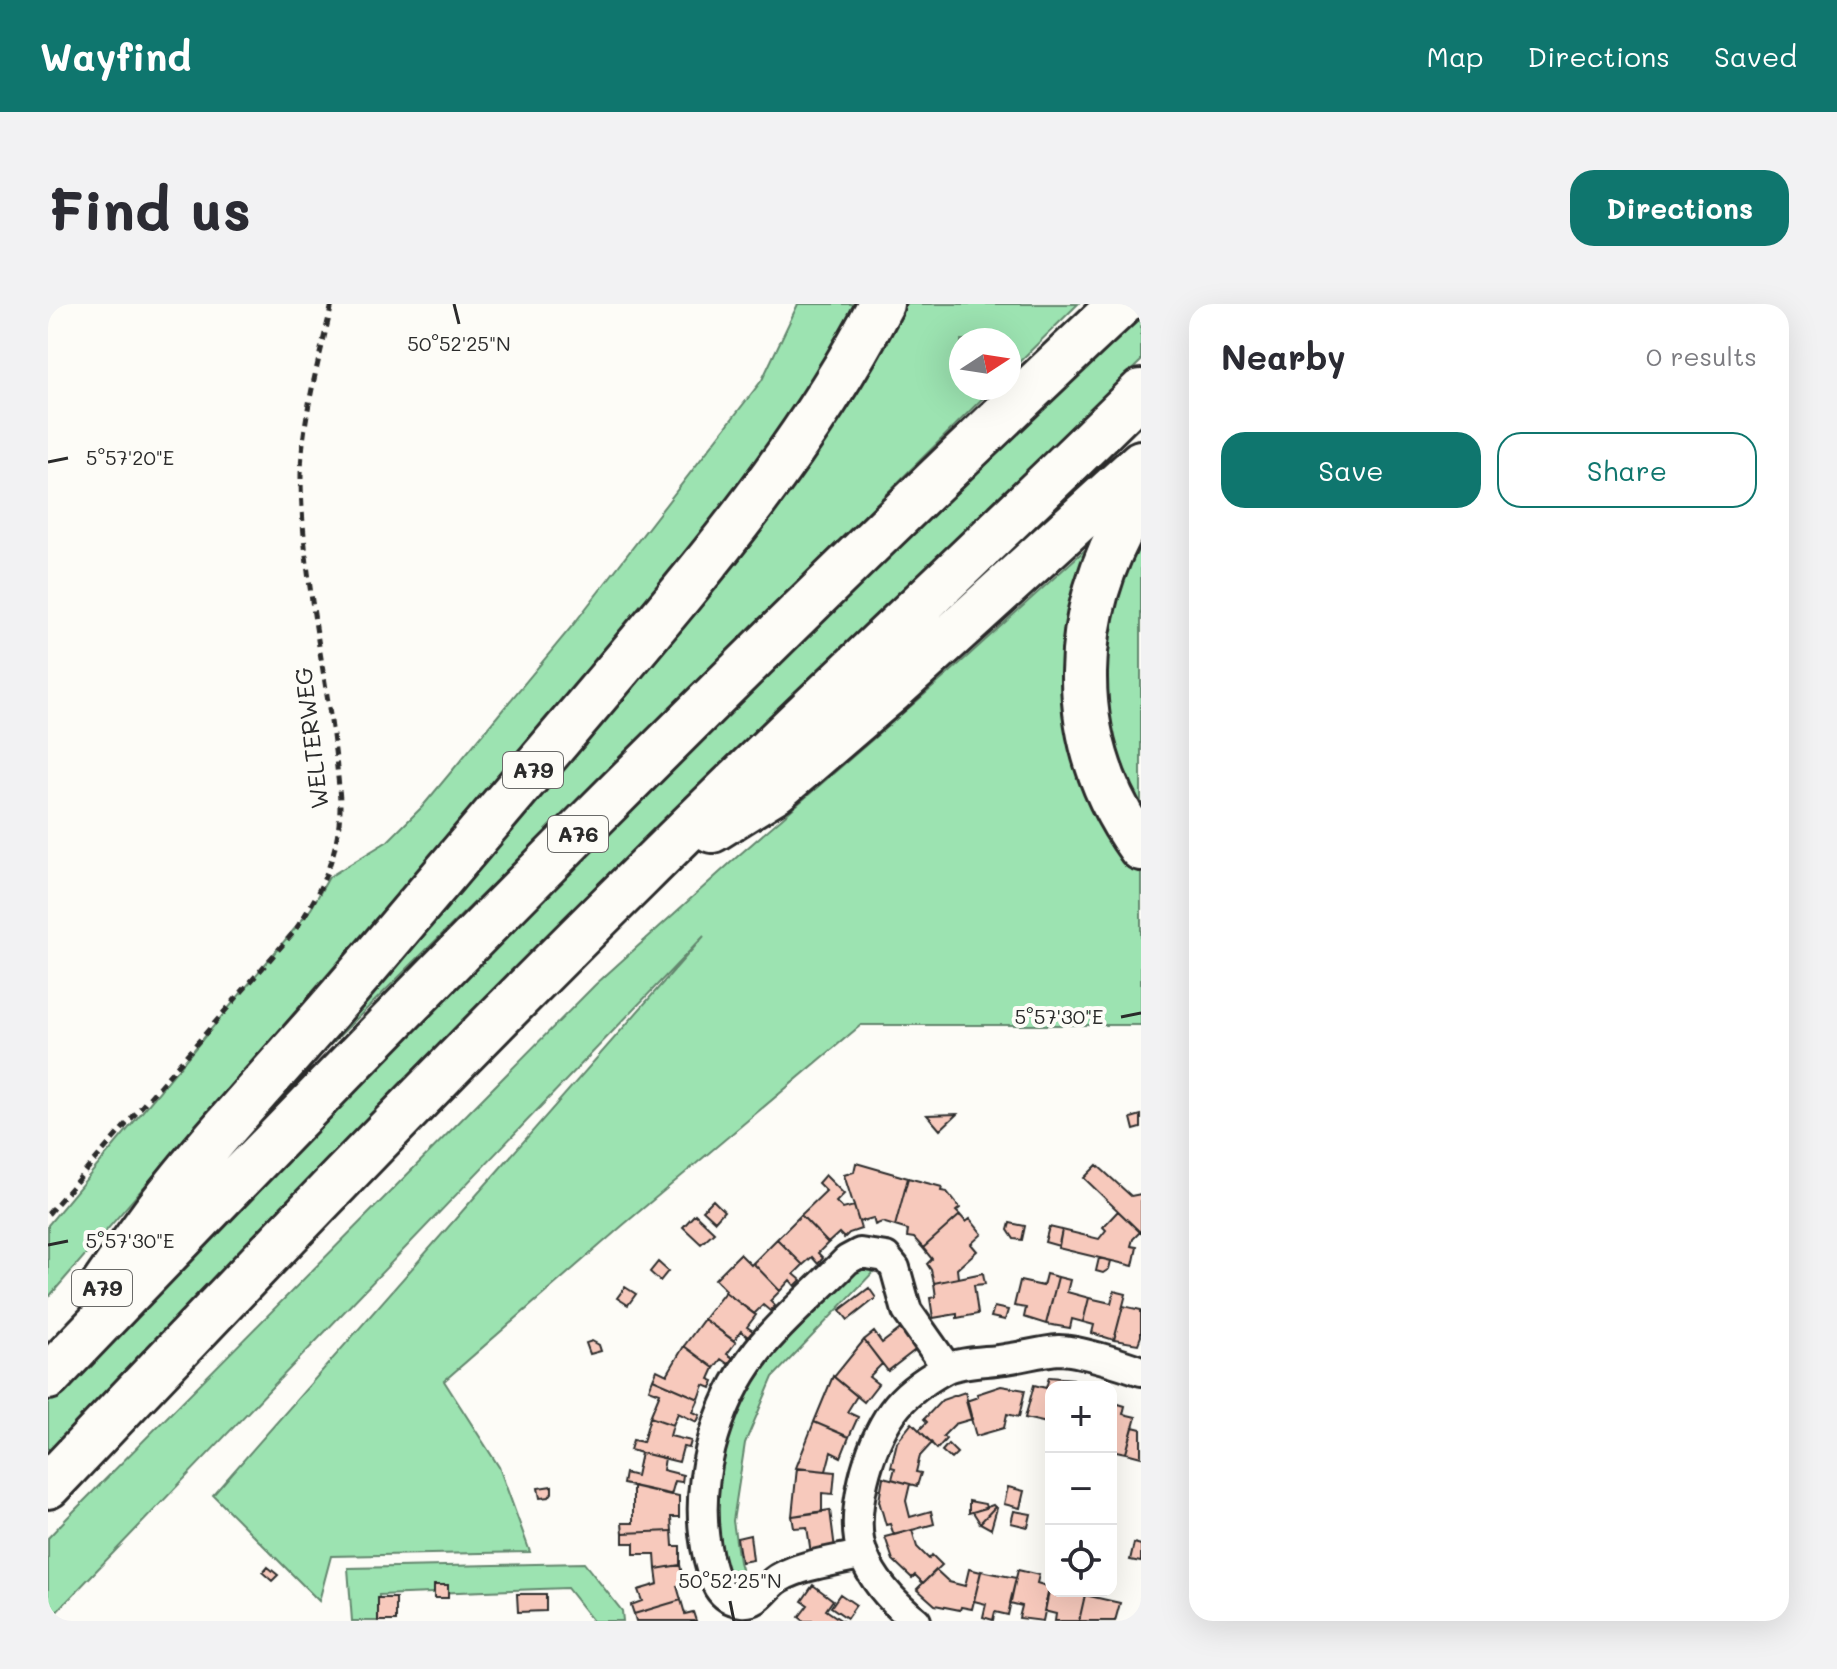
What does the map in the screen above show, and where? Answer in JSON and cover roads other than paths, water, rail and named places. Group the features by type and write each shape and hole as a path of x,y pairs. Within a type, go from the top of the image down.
{"highway":[{"name":"A79","path":"48,1363 164,1202 725,540 807,428 881,304"},
{"name":"A76","path":"48,1377 531,880 929,488 1121,304"},
{"path":"48,1486 303,1216 636,879 1141,392"},
{"path":"636,879 776,790 892,690 1141,463"},
{"path":"1141,496 1110,550 1100,577 1088,629 1083,684 1089,736 1096,762 1120,817 1141,848"}],"street":[{"path":"863,1554 784,1575 756,1599 744,1602 721,1592 713,1580 703,1514 709,1454 717,1427 740,1378 758,1350 847,1260 860,1253 886,1257 895,1268 907,1311 947,1368"},
{"path":"916,1621 892,1600 863,1554 859,1519 862,1485 869,1459 883,1426 907,1395 947,1368 1060,1350 1141,1371"}]}
